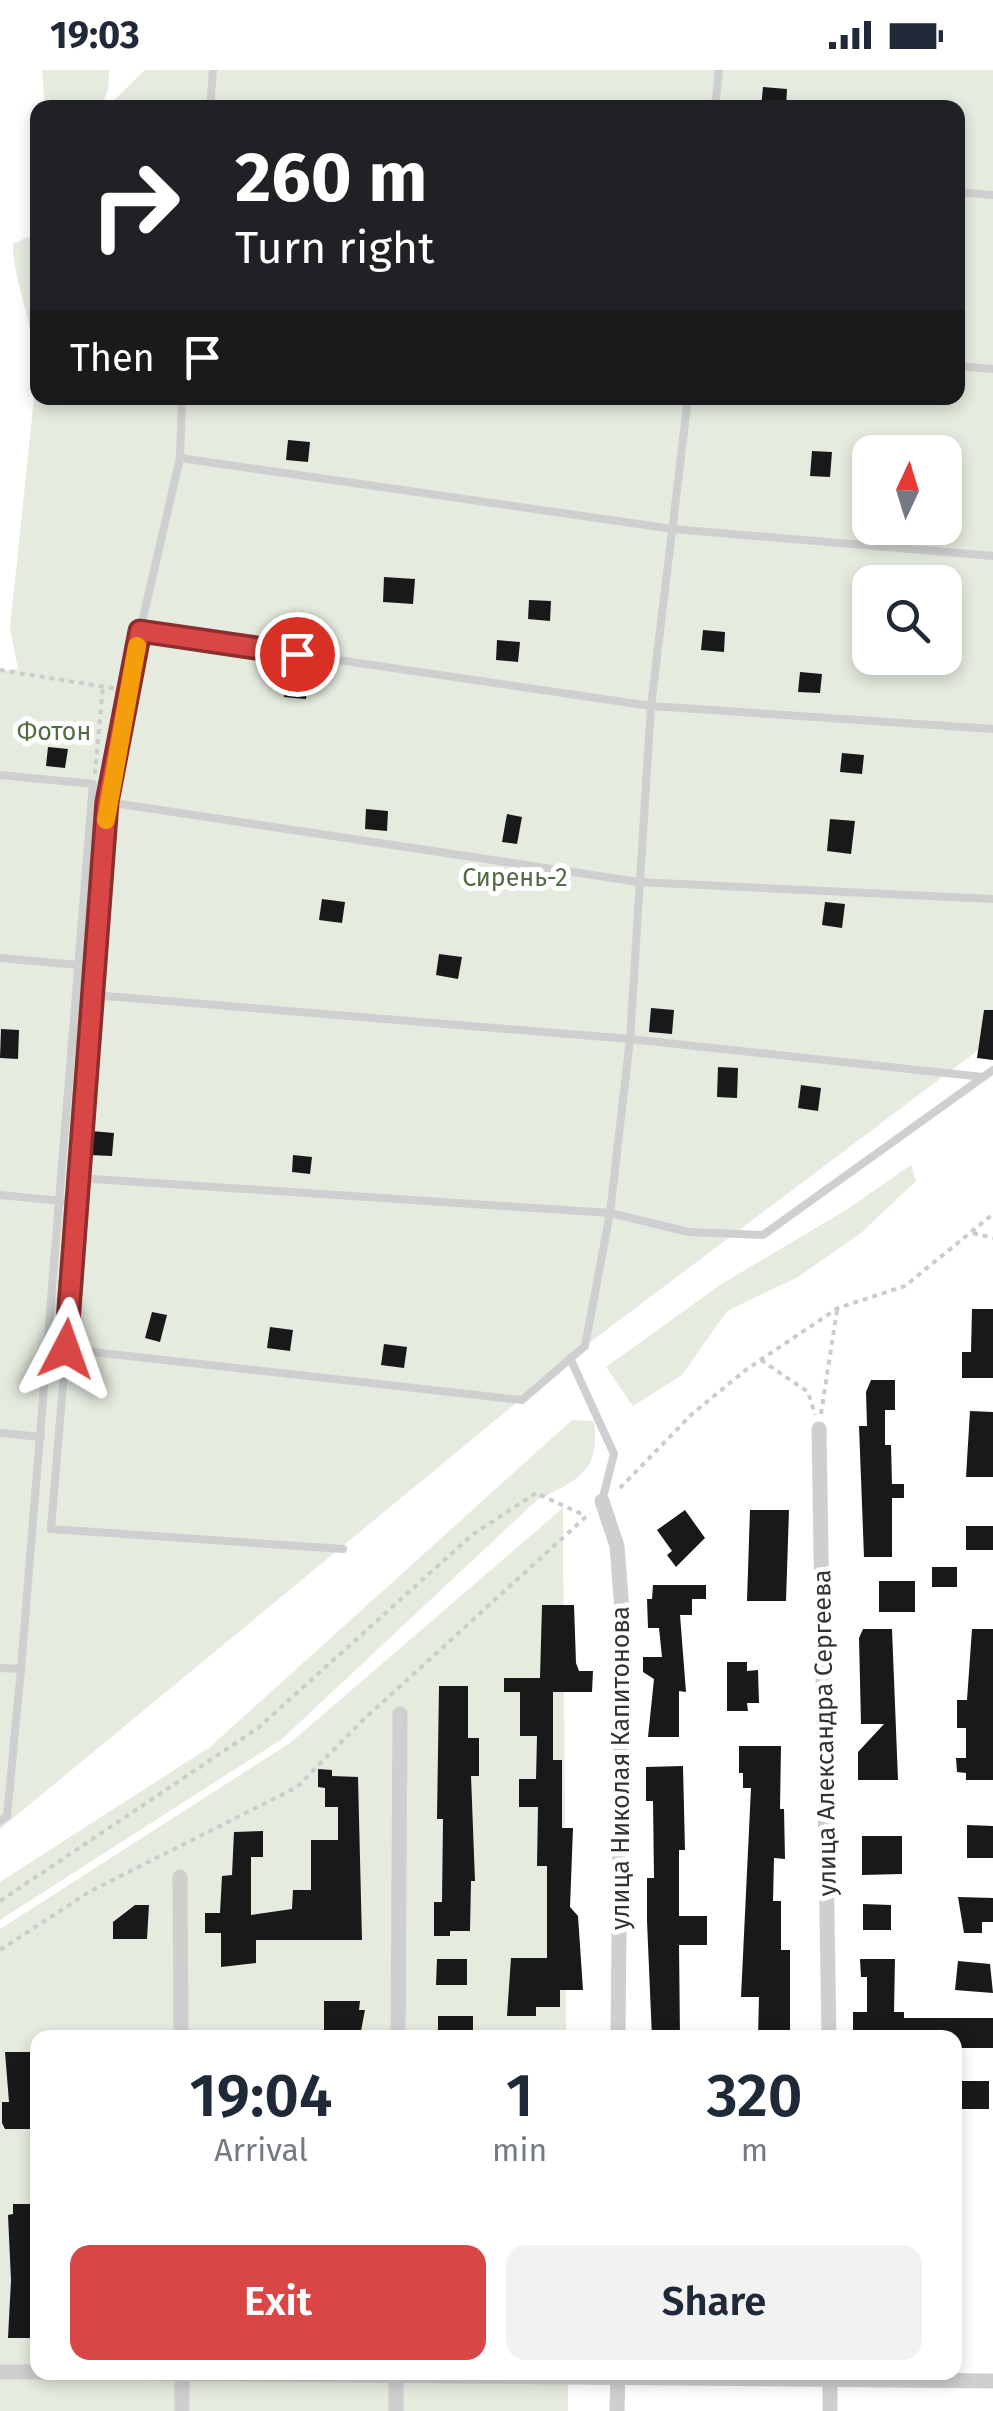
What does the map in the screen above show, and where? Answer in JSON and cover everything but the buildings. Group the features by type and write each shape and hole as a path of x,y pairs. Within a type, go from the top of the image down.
{"street":[{"name":"улица Александра Сергеева","path":"819,1429 829,2030"},
{"name":"улица Николая Капитонова","path":"602,1502 617,1546 622,1610 618,2030"},
{"path":"398,2030 400,1714"},
{"path":"180,1877 180,2030"},
{"path":"0,2372 30,2372"},
{"path":"182,2380 182,2411"},
{"path":"396,2380 396,2411"},
{"path":"617,2411 618,2380"},
{"path":"830,2380 830,2411"},
{"path":"960,2380 993,2381"}],"lane":[{"path":"211,100 213,70"},
{"path":"715,100 719,70"},
{"path":"965,193 993,195"},
{"path":"965,367 993,369"},
{"path":"182,405 180,458 140,631 107,802 51,1529 343,1550"},
{"path":"66,1349 522,1400 585,1346 610,1213 630,1039 651,706 687,405"},
{"path":"180,458 673,529 993,556"},
{"path":"140,631 651,706 993,729"},
{"path":"0,774 93,784 21,1670 7,1816 0,1820"},
{"path":"107,802 639,882 993,898"},
{"path":"0,958 78,965"},
{"path":"92,995 630,1039 983,1077"},
{"path":"78,1178 610,1213 689,1232 763,1235 993,1070"},
{"path":"0,1195 62,1201"},
{"path":"570,1358 614,1454 602,1502"},
{"path":"0,1433 40,1437"},
{"path":"0,1668 21,1670"}],"path":[{"path":"0,670 103,685 114,690 130,683"},
{"path":"93,784 103,685"},
{"path":"0,1950 89,1892 297,1787 362,1721 602,1502 692,1414 761,1359 838,1308 905,1286 993,1214"},
{"path":"973,1233 993,1238"},
{"path":"819,1429 838,1308"},
{"path":"761,1359 808,1392 819,1429"},
{"path":"0,1901 258,1728 472,1534 536,1493 586,1516"}],"green space":[{"path":"42,70 109,70 104,100 44,100"},
{"name":"Сирень-2","path":"145,70 993,70 993,1039 585,1346 0,1829 0,671 18,669 10,628 33,405 965,405 965,100 114,100"},
{"name":"Сирень-2","path":"30,238 30,331 16,269 13,244"},
{"path":"911,1165 916,1181 861,1233 798,1277 727,1311 682,1375 633,1406 606,1367 720,1285 846,1210"},
{"path":"572,1420 594,1421 594,1452 584,1472 537,1500 282,1739 0,1920 0,1882 210,1747"},
{"path":"563,1508 566,2030 30,2030 30,2380 568,2380 568,2411 0,2411 0,1929 290,1743"}],"slow traffic":[{"path":"106,820 137,646"}],"route":[{"path":"66,1349 107,802 140,631 297,654"}],"park label":[{"name":"Фотон","path":"54,731"}]}
